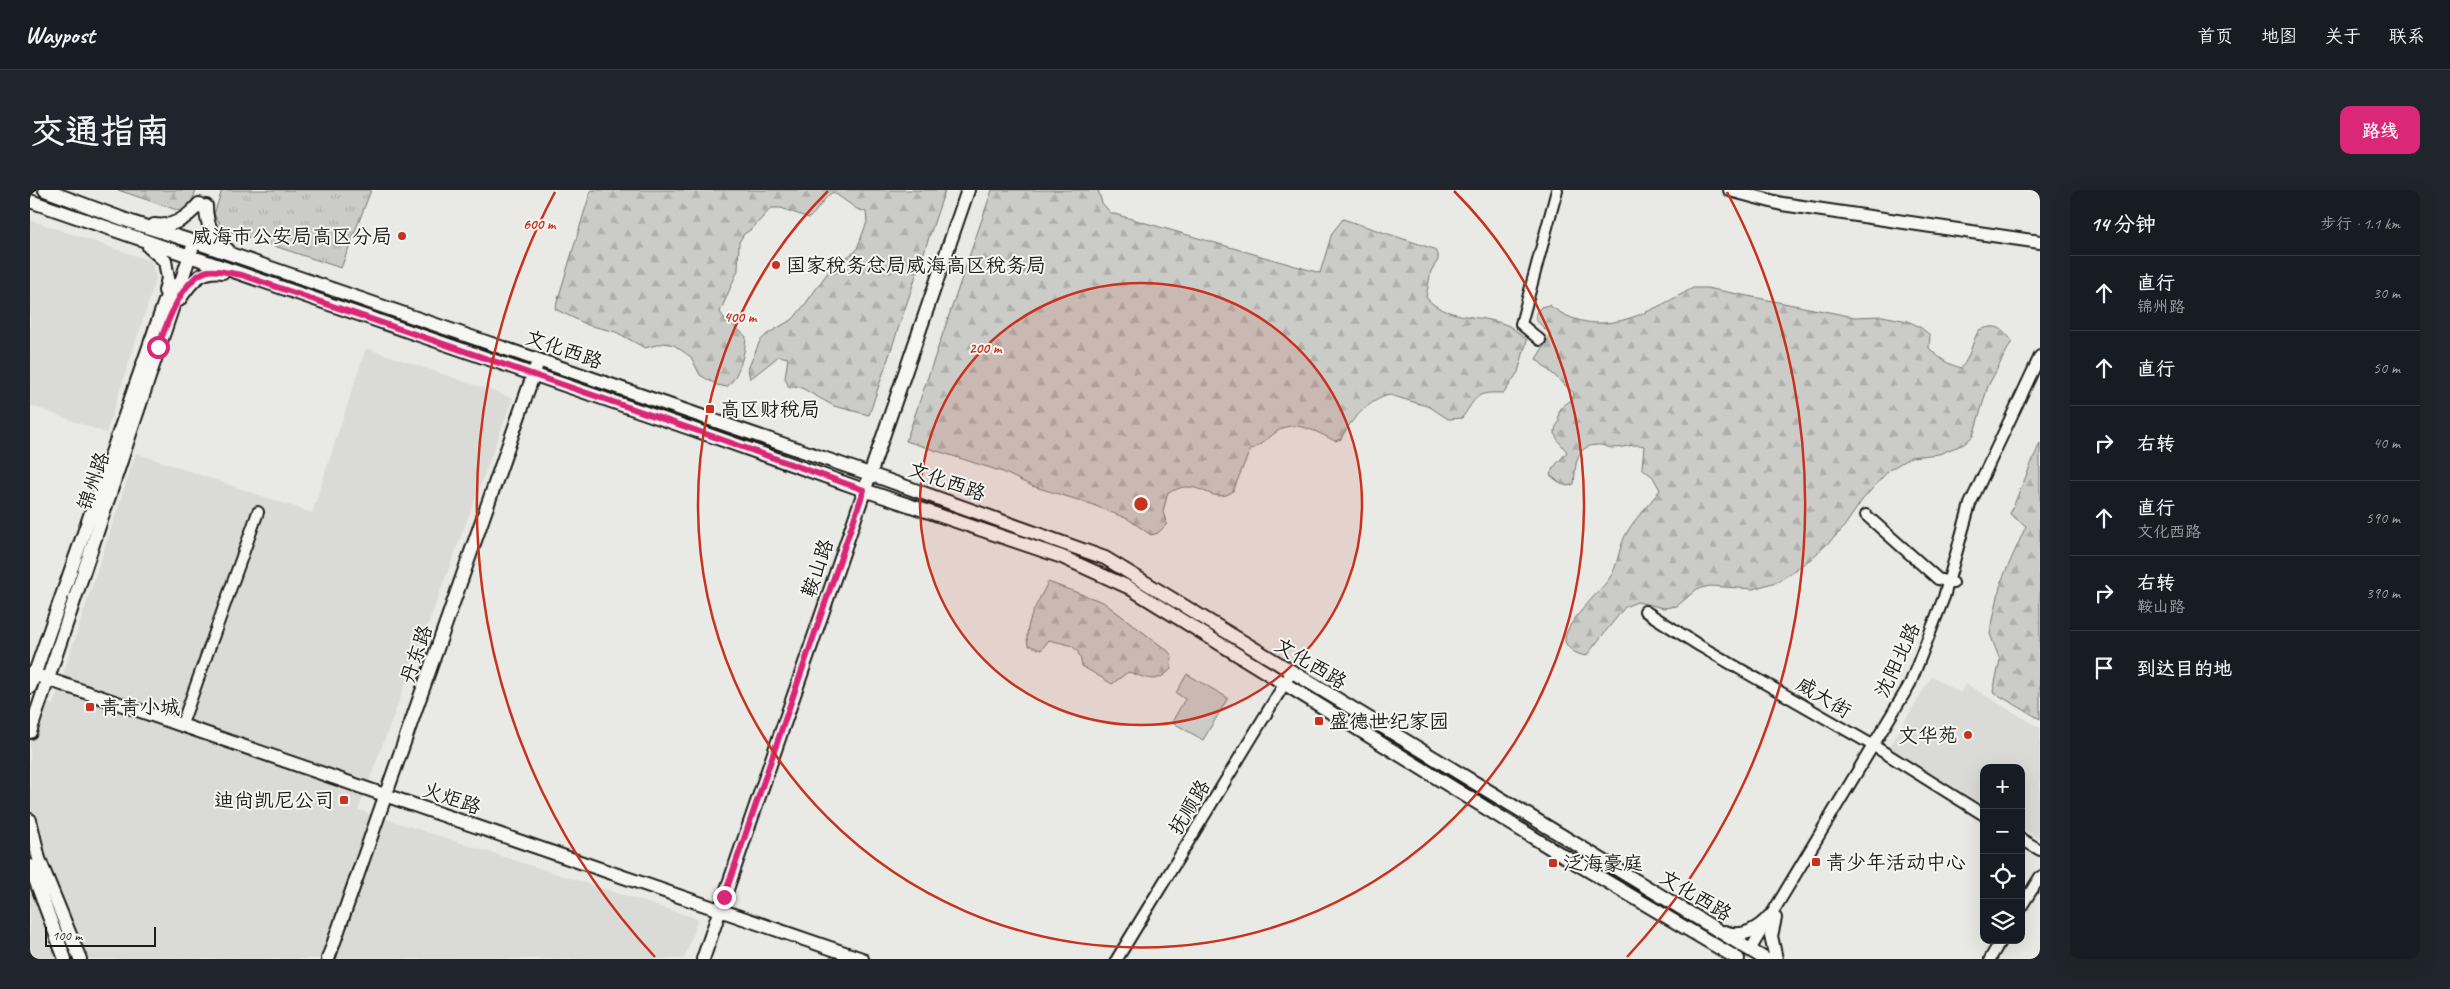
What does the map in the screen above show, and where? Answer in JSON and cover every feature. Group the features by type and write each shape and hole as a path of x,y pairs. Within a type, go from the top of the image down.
{"main road":[{"name":"文化西路","path":"45,190 134,223 248,260 869,473 1105,558 1291,673 1709,925 1754,956"},
{"name":"鞍山路","path":"703,959 968,190"},
{"path":"1730,190 1782,204 2034,241 2040,248"},
{"name":"文化西路","path":"30,200 123,234 1062,557 1097,572 1128,587 1284,684 1738,959"},
{"path":"134,223 171,225 203,205 210,229 215,238 227,249 248,260"},
{"path":"123,234 153,249 166,261 168,278 165,314"},
{"name":"锦州路","path":"30,732 165,314 191,241"},
{"path":"165,314 197,276 210,271 242,275"},
{"name":"锦州路","path":"30,687 32,673 165,314"},
{"name":"丹东路","path":"328,959 538,360"},
{"name":"火炬路","path":"32,673 862,959"},
{"path":"30,820 40,859 80,959"},
{"path":"30,866 65,959"},
{"path":"1709,925 1730,934 1743,933 1754,931 1773,917"},
{"path":"1773,917 1771,936 1776,959"},
{"path":"1700,937 1720,959"}],"street":[{"path":"1540,340 1522,324 1557,190"},
{"name":"沈阳北路","path":"1951,583 1970,504 2040,356"},
{"name":"沈阳北路","path":"1754,956 1773,917 1876,748 1910,684 1951,583 1976,502 2040,369"},
{"path":"182,724 258,512"},
{"path":"1866,515 1938,579 1951,583"},
{"name":"威大街","path":"1645,611 1876,748 1980,813"},
{"name":"抚顺路","path":"1117,959 1291,673"},
{"path":"2025,841 2040,850"},
{"path":"2025,901 2040,877"},
{"path":"1990,959 1999,944"}],"shaded area":[{"path":"30,220 151,261 156,279 106,433 30,405"},
{"path":"366,348 513,398 358,810 698,919 684,959 30,959 30,696 53,705 136,453 312,513"},
{"path":"1932,676 1960,693 1966,684 2040,728 2040,839 2025,830 2025,764 1980,764 1980,803 1889,747"}],"green space":[{"path":"118,190 196,190 192,201 183,212"},
{"path":"222,190 371,190 341,268 223,229 214,214"},
{"path":"591,190 945,190 869,415 834,406 798,386 789,388 785,378 788,358 779,356 750,379 748,369 760,341 767,334 793,319 831,268 856,251 867,222 866,212 857,209 833,192 809,218 781,208 771,208 753,228 744,234 739,242 738,270 720,312 725,319 746,337 741,364 735,377 727,387 717,385 700,375 691,357 674,345 664,343 645,348 616,332 588,325 555,309"},
{"path":"992,190 1098,190 1102,203 1111,213 1320,273 1332,233 1343,219 1434,249 1438,254 1438,260 1431,271 1426,297 1433,304 1452,313 1495,321 1507,325 1516,331 1527,340 1518,372 1504,393 1487,393 1478,396 1462,418 1448,419 1430,407 1390,395 1382,397 1368,406 1349,425 1341,439 1335,441 1303,427 1289,426 1283,428 1250,450 1233,491 1227,495 1216,495 1185,487 1168,492 1163,512 1167,524 1158,533 1151,535 1128,519 1088,503 1032,486 1003,472 906,441"},
{"path":"1693,288 1707,288 1854,317 1882,316 1908,321 1930,335 1929,348 1936,355 1947,363 1961,368 1967,359 1979,330 1990,327 2001,329 2012,341 1988,386 1973,436 1964,444 1939,454 1911,457 1889,470 1863,499 1841,531 1812,558 1779,581 1753,589 1710,586 1697,589 1677,606 1664,608 1637,602 1625,607 1586,656 1574,652 1566,644 1566,635 1569,627 1582,609 1609,579 1628,530 1660,490 1653,477 1642,468 1644,446 1640,445 1613,448 1599,445 1589,446 1580,453 1576,464 1574,484 1568,486 1561,484 1550,475 1553,468 1567,452 1557,438 1555,430 1559,422 1560,411 1563,406 1572,400 1574,393 1536,359 1551,335 1536,320 1536,313 1541,307 1549,305 1568,316 1586,322 1604,323 1622,320 1658,307"},
{"path":"2040,443 2040,719 1993,692 2000,660 1990,634 2001,582 2026,526 2010,514"},
{"path":"1048,582 1103,602 1168,651 1172,656 1171,669 1156,679 1128,672 1112,684 1082,666 1078,653 1072,646 1049,640 1041,650 1028,645 1027,637 1030,621"},
{"path":"1187,674 1228,698 1203,740 1172,722 1185,699 1176,693"}],"place":[{"name":"威海市公安局高区分局","path":"402,236"},
{"name":"国家税务总局威海高区税务局","path":"776,265"},
{"name":"高区财税局","path":"710,409"},
{"name":"青青小城","path":"90,707"},
{"name":"盛德世纪家园","path":"1319,721"},
{"name":"文华苑","path":"1968,735"},
{"name":"迪尚凯尼公司","path":"344,800"},
{"name":"青少年活动中心","path":"1816,862"},
{"name":"泛海豪庭","path":"1553,863"}],"route":[{"path":"158,347 169,317 188,286 197,276 210,271 242,275 864,490 724,897"}]}
